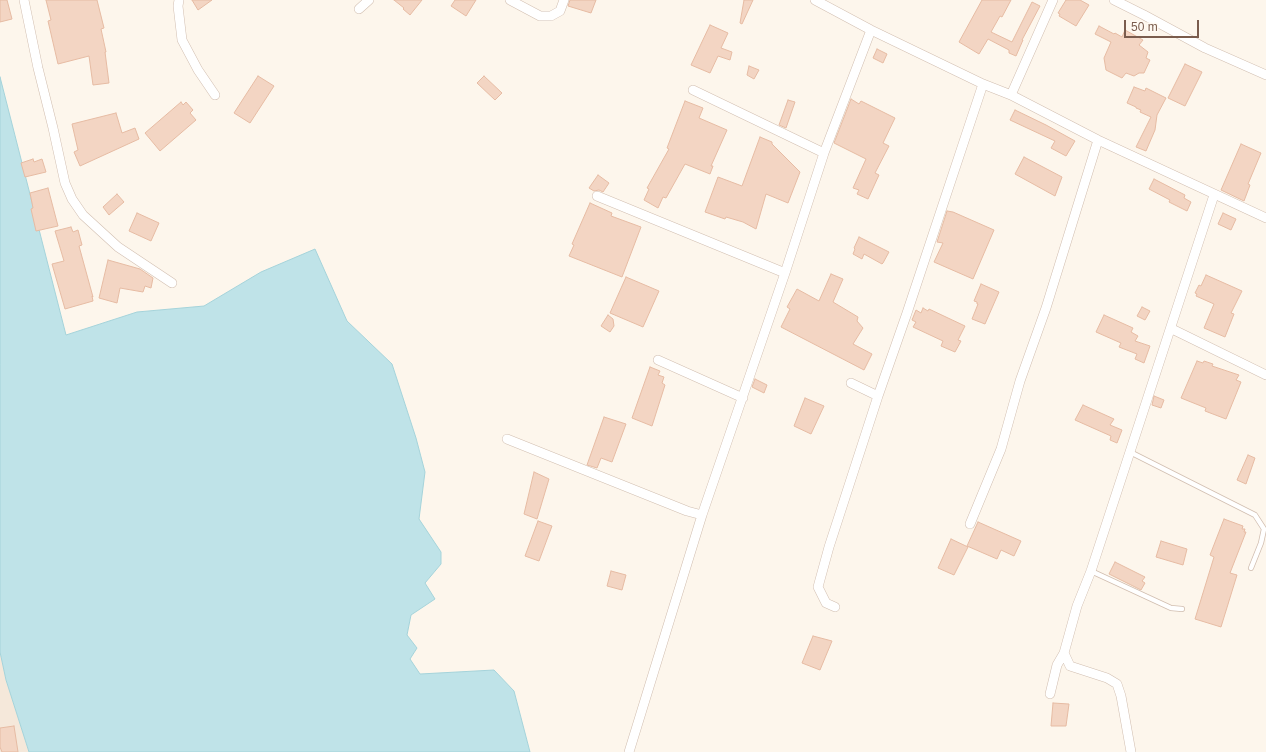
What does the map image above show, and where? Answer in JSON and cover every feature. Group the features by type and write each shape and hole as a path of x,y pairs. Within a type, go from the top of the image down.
{"street":[{"path":"24,0 38,68 65,183 72,199 84,215 118,247 172,283"},
{"path":"179,0 178,6 182,40 198,70 215,94"},
{"path":"359,9 369,0"},
{"path":"510,0 540,16 551,16 560,11 564,0"},
{"path":"815,0 871,30 983,84 1011,95 1098,140 1266,218"},
{"path":"1011,95 1053,0"},
{"path":"1114,0 1205,48 1266,75"},
{"path":"629,752 702,515 786,273 824,153 871,30"},
{"path":"835,607 826,603 818,587 829,547 983,84"},
{"path":"693,90 824,153"},
{"path":"970,524 1001,449 1020,381 1046,308 1098,140"},
{"path":"1050,694 1057,665 1064,653 1077,606 1091,571 1172,328 1214,195"},
{"path":"597,196 786,273"},
{"path":"1172,328 1266,375"},
{"path":"658,360 743,398"},
{"path":"851,383 878,396"},
{"path":"507,439 687,511 702,515"},
{"path":"1064,653 1070,666 1107,678 1116,684 1121,696 1130,752"}],"lane":[{"path":"1130,452 1256,515 1264,529 1261,543 1251,568"},
{"path":"1091,571 1171,608 1182,609"}],"shaded area":[{"path":"0,652 6,680 29,752 0,752"}],"water":[{"path":"0,77 66,335 137,312 204,306 261,272 315,249 347,321 392,364 416,438 425,472 419,519 441,552 441,564 425,583 435,599 411,615 407,635 417,648 410,659 420,674 494,670 514,691 530,752 29,752 6,680 0,652"}],"building":[{"path":"0,0 7,0 12,19 0,22"},
{"path":"46,0 97,0 104,28 101,29 106,52 109,83 93,85 89,56 58,64 48,21 51,20"},
{"path":"192,0 212,0 198,10"},
{"path":"394,0 422,0 410,15"},
{"path":"455,0 476,0 466,16 451,6"},
{"path":"570,0 596,0 591,13 568,6"},
{"path":"744,0 753,0 742,24 740,23"},
{"path":"982,0 1011,0 1002,17 1000,16 991,32 1012,42 1032,2 1040,6 1022,40 1016,56 1009,53 1009,50 988,39 979,54 959,42"},
{"path":"1066,0 1080,0 1089,5 1076,26 1059,16 1060,14 1058,13"},
{"path":"710,25 728,33 721,48 732,52 730,60 718,56 710,73 691,65"},
{"path":"1099,26 1122,37 1125,30 1143,40 1139,45 1148,52 1146,58 1150,60 1144,73 1139,73 1134,76 1126,73 1122,78 1106,70 1104,58 1111,42 1095,34"},
{"path":"877,49 887,54 883,63 873,58"},
{"path":"1185,64 1202,72 1185,106 1168,98"},
{"path":"749,66 759,70 754,79 747,75"},
{"path":"258,76 274,86 250,123 234,113"},
{"path":"484,76 502,93 495,100 477,83"},
{"path":"1134,87 1145,91 1146,88 1166,98 1157,115 1155,130 1146,151 1136,147 1151,117 1140,112 1141,110 1127,103"},
{"path":"851,99 859,104 861,101 895,118 883,143 889,146 875,173 879,175 868,199 857,194 859,190 853,188 866,159 834,143"},
{"path":"788,100 795,102 786,128 779,125"},
{"path":"685,101 703,108 699,118 727,130 711,166 713,166 710,174 685,164 666,198 663,197 658,208 644,200 649,189 647,188 669,149 667,148"},
{"path":"181,102 183,105 186,102 193,110 190,113 196,120 160,151 145,133"},
{"path":"1015,110 1075,141 1066,156 1051,148 1055,141 1010,120"},
{"path":"116,113 122,133 135,128 139,139 80,166 74,152 78,150 72,124"},
{"path":"760,137 772,142 772,144 800,172 788,203 766,194 756,229 743,222 726,217 725,219 705,212 718,177 742,186"},
{"path":"1241,144 1261,153 1248,184 1250,185 1244,201 1221,190"},
{"path":"1024,157 1062,177 1055,196 1015,174"},
{"path":"33,159 34,162 42,159 46,172 25,177 21,163"},
{"path":"598,175 609,183 603,192 599,190 594,191 589,188"},
{"path":"1154,179 1185,195 1184,198 1191,202 1187,211 1169,202 1170,200 1149,189"},
{"path":"48,188 58,226 36,231 31,209 33,208 30,193"},
{"path":"117,194 124,202 109,215 103,207"},
{"path":"590,203 612,213 611,216 641,227 622,277 569,256 574,245 572,244"},
{"path":"947,211 953,212 994,230 973,279 934,262 943,243 937,242"},
{"path":"137,213 159,223 151,241 129,231"},
{"path":"1223,213 1236,219 1231,230 1218,224"},
{"path":"71,227 73,232 78,230 82,245 79,246 93,301 65,309 52,264 64,261 55,231"},
{"path":"859,237 889,252 882,264 864,254 862,259 853,254"},
{"path":"108,260 140,269 153,278 151,288 145,286 143,292 120,288 117,303 99,298"},
{"path":"831,274 843,279 833,302 858,317 857,321 863,328 853,344 872,354 864,370 781,327 790,309 787,307 797,289 819,301"},
{"path":"1206,275 1242,291 1231,313 1234,314 1225,337 1204,328 1214,304 1196,296 1197,294 1195,293 1199,285 1201,286"},
{"path":"626,277 659,291 643,327 610,313"},
{"path":"981,284 999,292 985,324 972,319 978,304 974,301"},
{"path":"1142,307 1150,311 1145,320 1137,316"},
{"path":"923,308 928,311 929,309 965,326 958,340 961,341 955,352 941,346 943,341 913,327 916,322 912,320 916,310 921,313"},
{"path":"608,315 613,319 614,326 610,332 601,326"},
{"path":"1104,315 1133,328 1131,332 1138,336 1135,341 1150,346 1144,363 1135,359 1137,354 1119,347 1121,343 1096,332"},
{"path":"1197,361 1203,363 1204,361 1213,364 1212,366 1239,375 1236,380 1241,382 1226,419 1205,411 1206,408 1181,398"},
{"path":"650,367 660,371 658,375 664,377 662,383 665,385 652,426 632,418"},
{"path":"755,379 767,385 764,393 752,387"},
{"path":"1154,396 1164,400 1161,408 1152,405"},
{"path":"805,398 824,406 811,434 794,426"},
{"path":"1083,405 1114,419 1110,425 1122,430 1117,443 1110,440 1111,436 1075,420"},
{"path":"604,417 626,424 612,462 601,458 597,468 587,465"},
{"path":"1248,455 1255,458 1246,484 1237,480"},
{"path":"534,472 549,479 537,519 524,514"},
{"path":"1224,519 1243,526 1242,529 1245,529 1244,532 1246,532 1230,573 1237,575 1221,627 1195,619 1214,557 1210,555"},
{"path":"538,521 552,526 539,561 525,556"},
{"path":"978,522 1021,541 1014,556 1001,550 997,559 967,546"},
{"path":"951,539 968,547 954,575 938,568"},
{"path":"1161,541 1187,549 1183,565 1156,557"},
{"path":"1115,562 1145,577 1142,581 1145,583 1141,590 1109,574"},
{"path":"611,571 626,575 622,590 607,586"},
{"path":"813,636 832,641 820,670 802,663"},
{"path":"1053,703 1069,704 1066,726 1051,726"},
{"path":"14,726 18,752 2,752 0,747 0,728"}]}
